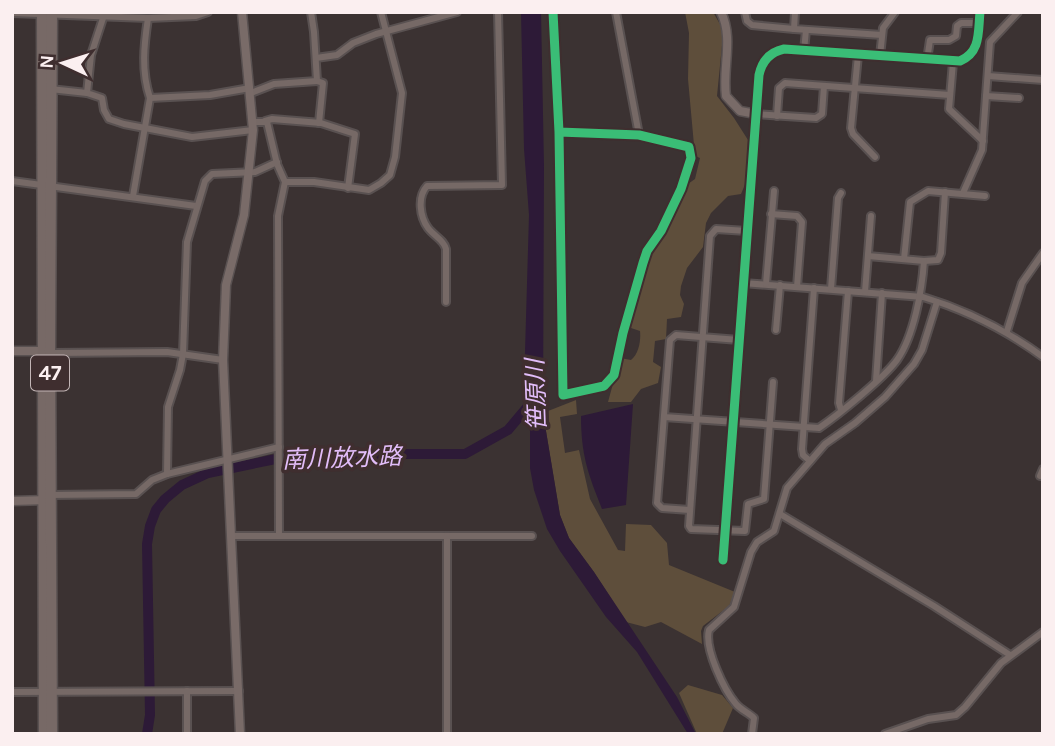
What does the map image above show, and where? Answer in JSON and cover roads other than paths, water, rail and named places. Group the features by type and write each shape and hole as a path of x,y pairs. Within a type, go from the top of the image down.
{"main road":[{"name":"47","path":"47,14 48,691 52,734"},
{"name":"47","path":"44,734 48,691"}],"street":[{"path":"240,734 223,359 226,285 244,215 253,126 242,12"},
{"path":"311,12 317,81"},
{"path":"285,182 314,182 373,189 386,179 393,168 402,93 381,12"},
{"path":"316,58 337,55 355,42 457,12"},
{"path":"446,302 445,244 426,226 421,212 421,196 427,186 502,185 498,12"},
{"path":"553,12 559,132 563,395 604,386 614,375 647,251 661,231 691,154 689,147 639,135 559,132"},
{"path":"616,12 639,135"},
{"path":"721,12 728,38 726,96 740,111 816,118 822,114 824,86"},
{"path":"745,12 751,25 882,35"},
{"path":"794,29 795,12"},
{"path":"880,56 884,26 895,12"},
{"path":"723,560 759,75 765,60 780,50 953,62 963,60 975,51 980,12"},
{"path":"963,193 982,150 991,40 1018,12"},
{"path":"12,13 105,14 148,18 196,16 205,13"},
{"path":"87,93 92,55 105,14"},
{"path":"133,196 150,98 145,84 143,44 148,18"},
{"path":"927,60 930,40 951,40 961,23 979,23"},
{"path":"804,51 806,30"},
{"path":"858,55 851,128 853,134 875,157"},
{"path":"953,62 950,111 983,141"},
{"path":"988,76 1043,80"},
{"path":"150,98 210,95 274,84 321,81 319,122"},
{"path":"777,116 780,86 785,83 950,95"},
{"path":"46,88 87,93 102,98 109,119 145,129 196,137 253,126 272,119 319,122 355,134 348,188"},
{"path":"986,96 1019,98"},
{"path":"265,121 285,182 278,220 279,536"},
{"path":"167,474 168,407 183,354 186,251 196,206 209,175 260,171 277,162"},
{"path":"12,181 196,206"},
{"path":"766,284 774,191"},
{"path":"904,259 908,205 926,191 985,196"},
{"path":"831,289 838,198 841,192"},
{"path":"868,256 936,261 941,256 945,192"},
{"path":"771,214 797,216 802,222 797,287"},
{"path":"865,292 871,216"},
{"path":"747,231 716,229 711,234 690,510 691,528 745,531 748,504 761,501 765,497 773,383"},
{"path":"1007,331 1023,283 1043,253"},
{"path":"664,417 819,428 896,362 913,326 922,286 924,261"},
{"path":"743,283 918,296 957,308 1007,331 1043,357"},
{"path":"776,330 780,285"},
{"path":"810,461 802,451 814,288"},
{"path":"841,410 839,402 848,290"},
{"path":"876,380 882,293"},
{"path":"752,734 754,718 737,706 729,693 715,665 707,638 713,625 734,607 751,552 757,542 774,532 787,488 825,444 856,423 901,381 922,350 937,302"},
{"path":"690,510 662,508 657,503 670,341 676,335 739,340"},
{"path":"12,351 158,352 223,359"},
{"path":"12,501 136,494 150,481 167,474 279,447"},
{"path":"780,514 1010,655"},
{"path":"231,536 532,536"},
{"path":"447,536 447,734"},
{"path":"885,734 924,720 956,715 1010,655 1043,632"},
{"path":"187,691 187,734"},
{"path":"12,692 239,691"}],"water":[{"name":"笹原川","path":"521,12 541,12 544,166 543,413 560,515 569,538 677,697 696,734 688,734 637,652 606,617 560,551 547,529 534,490 524,386 529,215 524,149"},
{"path":"633,404 626,505 602,509 586,464 581,416"}],"waterway":[{"name":"南川放水路","path":"147,734 150,715 147,544 156,510 165,499 182,485 208,473 295,455 363,458 379,454 465,454 508,430 535,398"}]}
